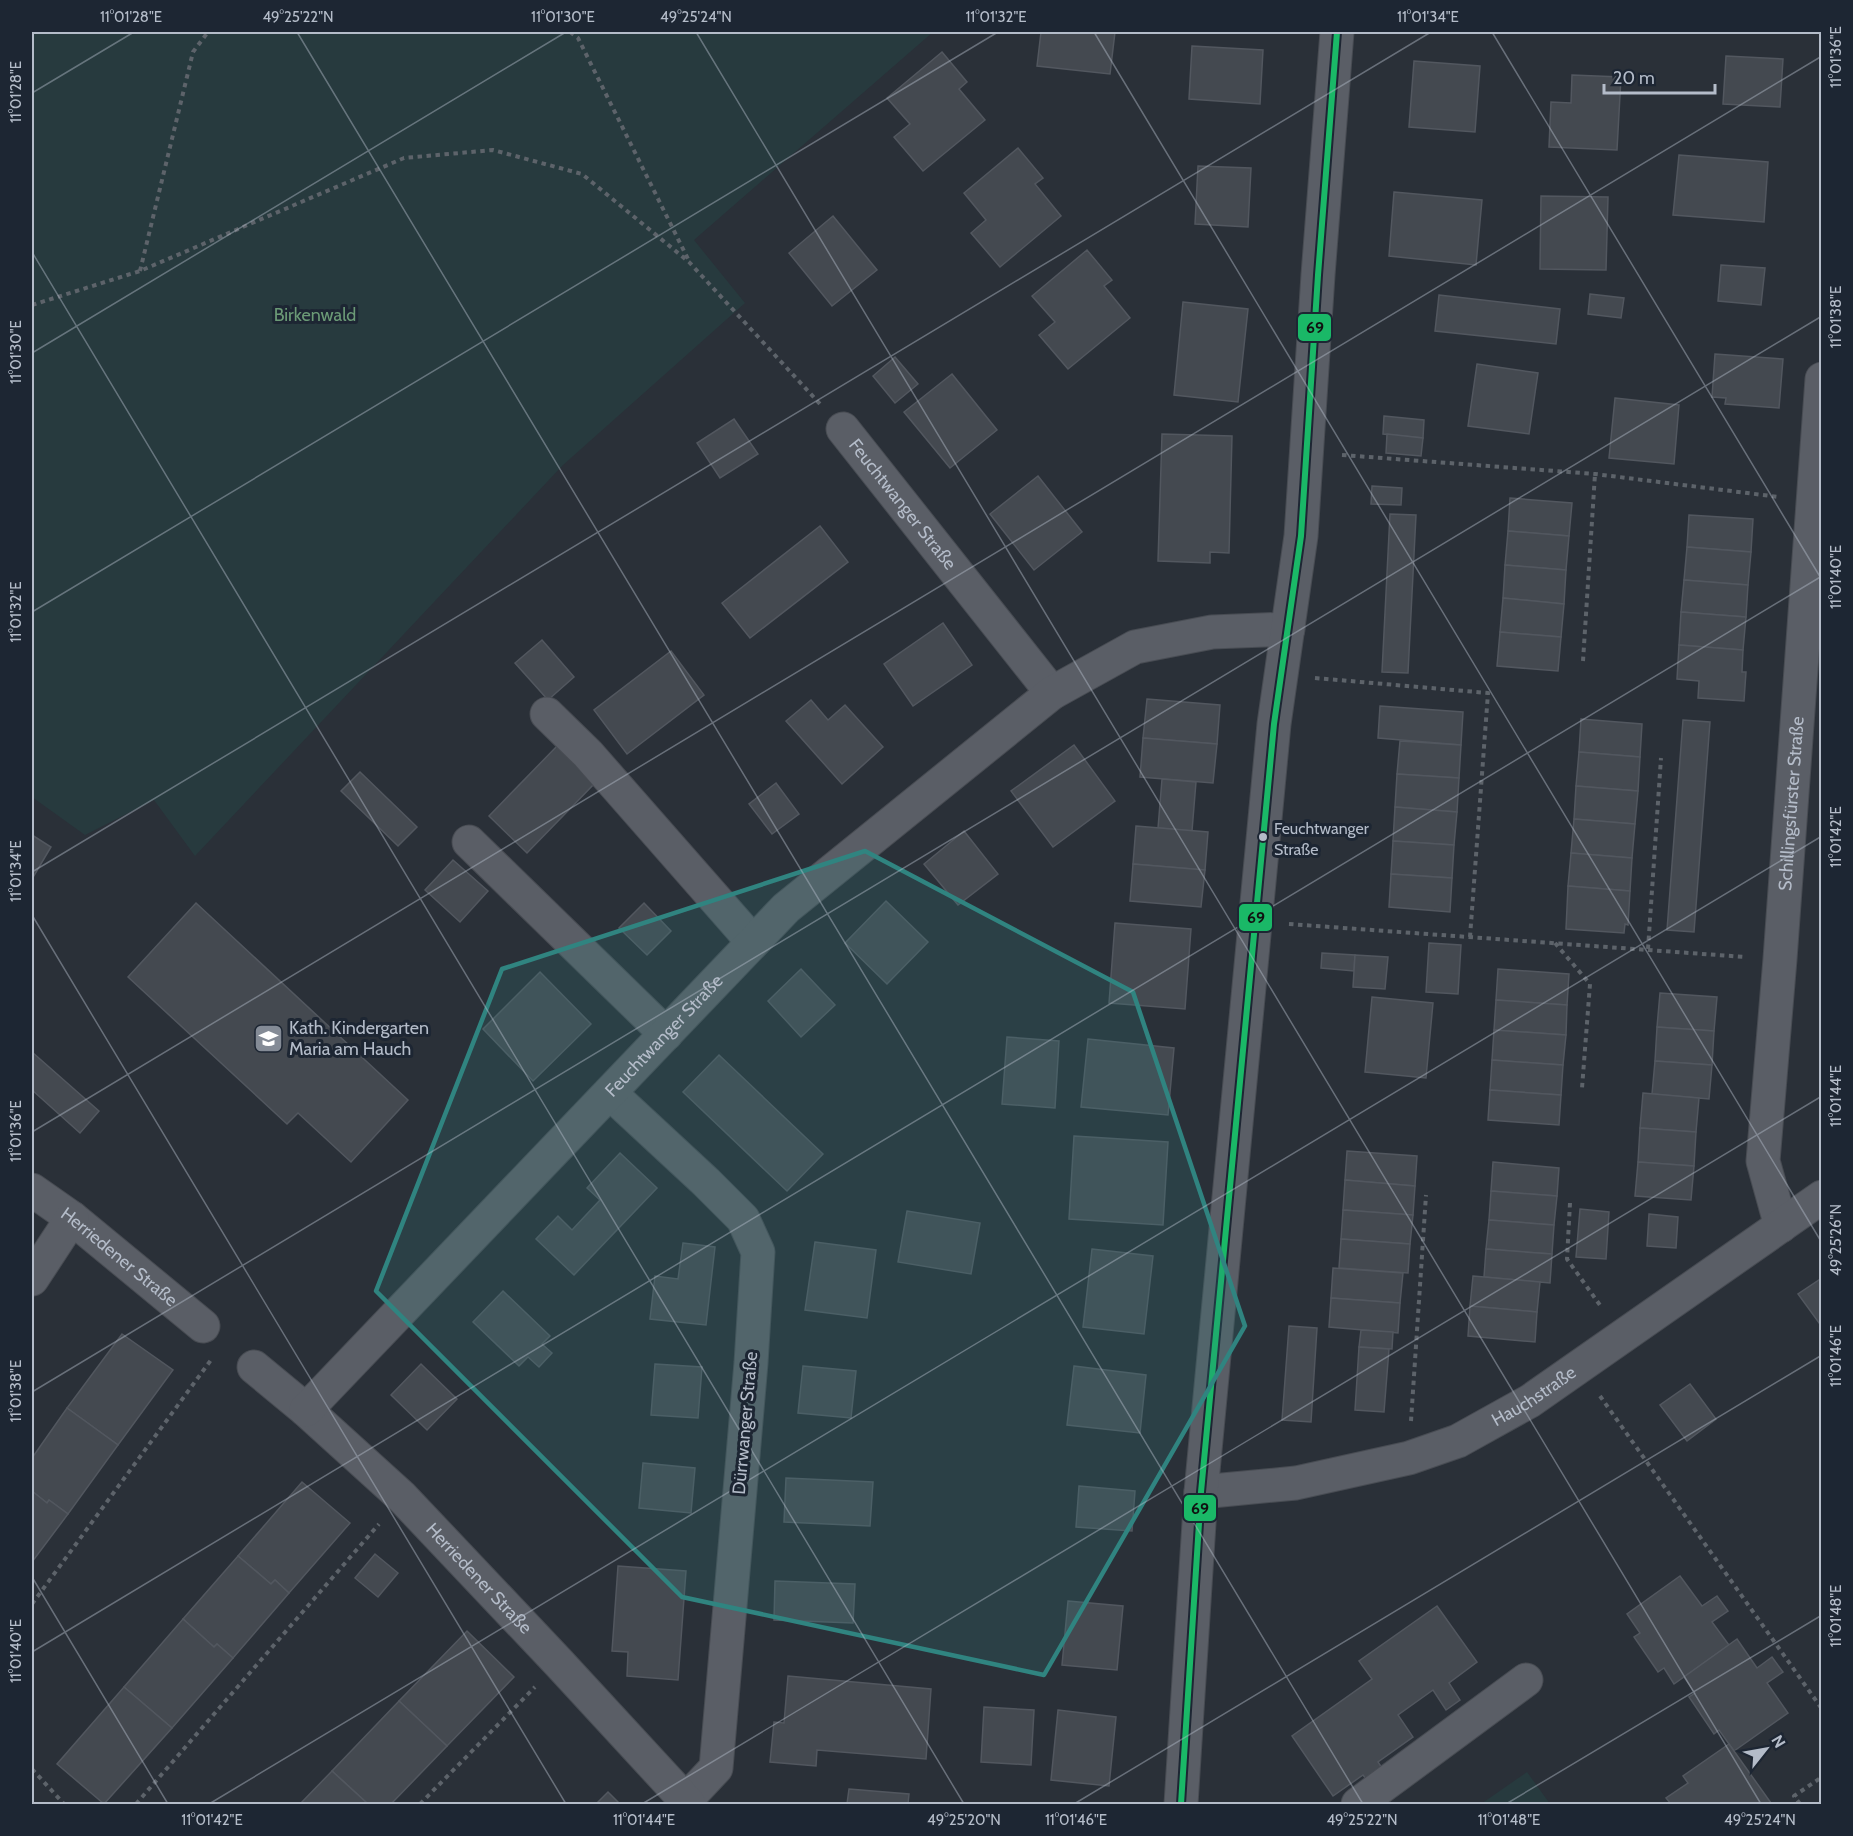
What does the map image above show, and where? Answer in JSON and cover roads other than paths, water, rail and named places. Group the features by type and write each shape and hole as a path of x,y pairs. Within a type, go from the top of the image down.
{"street":[{"path":"1181,1804 1201,1492 1274,724 1301,536 1336,32"},
{"name":"Schillingsfürster Straße","path":"1781,1226 1763,1161 1780,959 1821,379"},
{"name":"Feuchtwanger Straße","path":"843,429 1052,693"},
{"name":"Feuchtwanger Straße","path":"306,1410 786,908 1052,693 1135,647 1212,632 1288,629"},
{"path":"547,714 588,754 753,942"},
{"path":"469,842 666,1034"},
{"name":"Dürrwanger Straße","path":"610,1093 743,1219 758,1252 749,1387 716,1768 687,1803"},
{"name":"Herriedener Straße","path":"32,1190 72,1218 209,1340"},
{"name":"Hauchstraße","path":"1201,1492 1296,1483 1408,1458 1458,1441 1530,1401 1821,1197"},
{"path":"32,1279 72,1218"},
{"name":"Herriedener Straße","path":"254,1366 402,1497 687,1803"},
{"path":"1358,1804 1526,1680"}],"place":[{"name":"Feuchtwanger Straße","path":"1263,837"},
{"name":"Kath. Kindergarten Maria am Hauch","path":"268,1038"}],"park label":[{"name":"Birkenwald","path":"315,315"}]}
